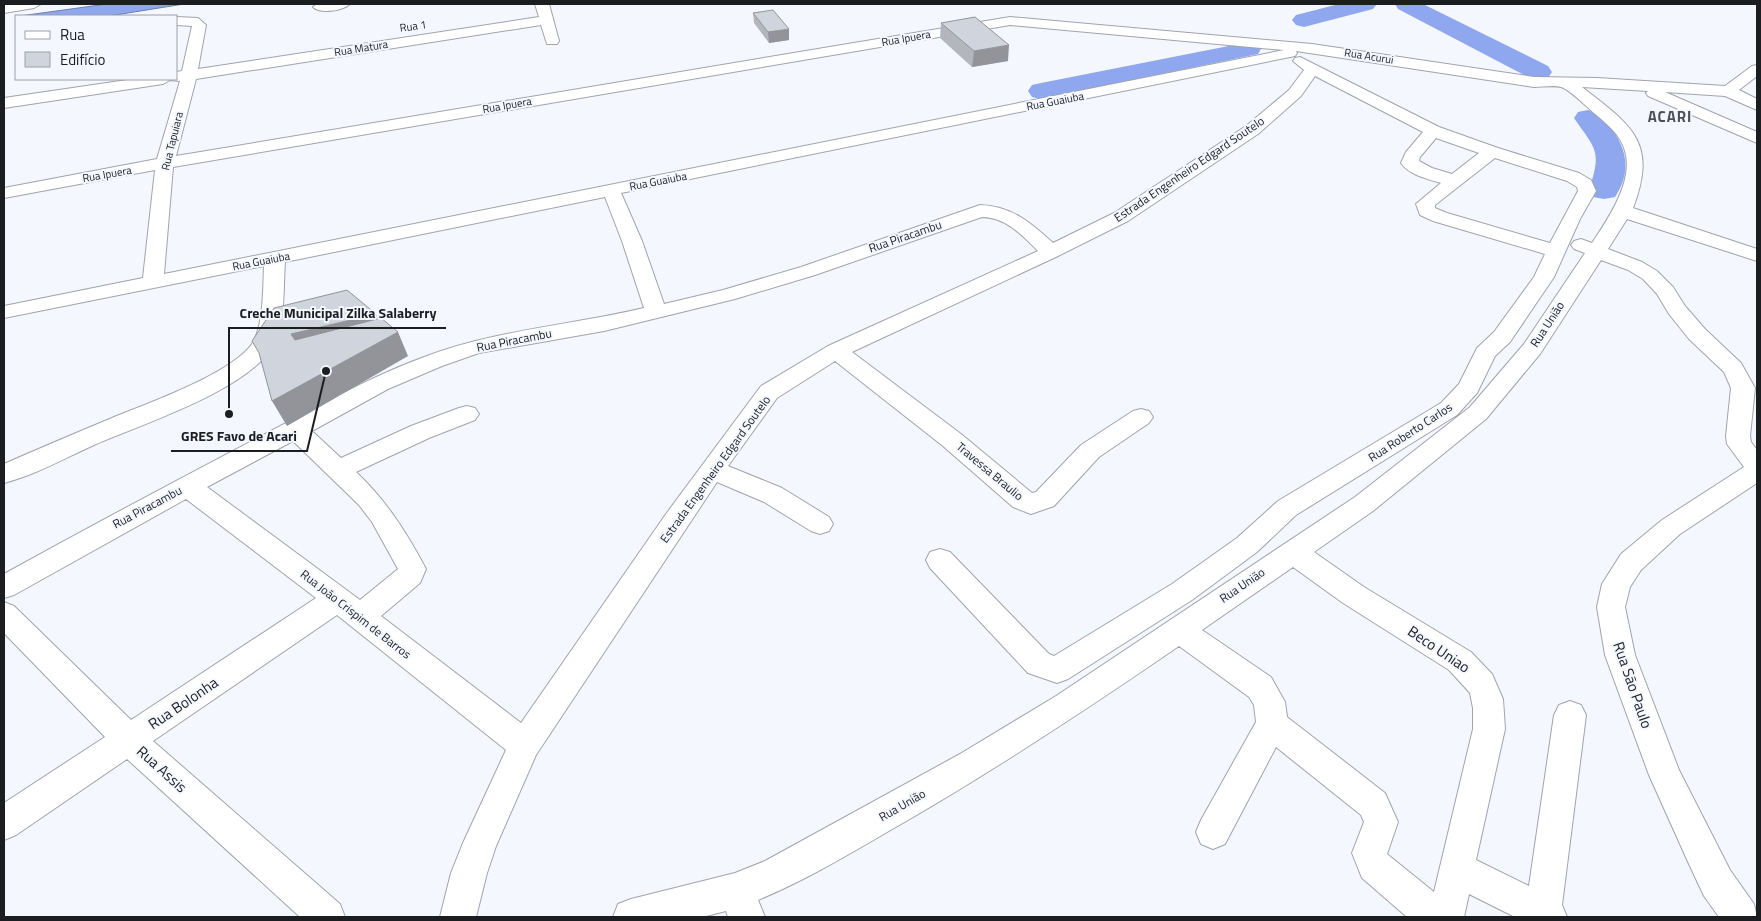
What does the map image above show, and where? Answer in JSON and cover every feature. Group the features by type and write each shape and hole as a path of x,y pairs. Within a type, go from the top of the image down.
{"street":[{"path":"4,9 34,4"},
{"path":"320,7 343,4"},
{"path":"542,4 552,41"},
{"name":"Rua Matura","path":"182,76 479,23 546,20"},
{"name":"Rua Tapuiara","path":"152,282 165,163 182,76 199,25 193,21 178,21"},
{"path":"450,21 479,23"},
{"name":"Rua Acurui","path":"1010,21 1312,48 1534,82 1728,91"},
{"name":"Rua Ipuera","path":"4,193 165,163 1010,21"},
{"name":"Rua Guaiuba","path":"4,312 1290,54 1312,48"},
{"name":"Rua Roberto Carlos","path":"940,560 1039,664 1057,670 1182,592 1247,545 1288,508 1449,409 1469,388 1485,353 1507,330 1544,277 1587,191 1585,184 1573,177 1492,152 1433,131 1313,70 1290,54"},
{"path":"1757,69 1728,91 1757,104"},
{"name":"Estrada Engenheiro Edgard Soutelo","path":"458,917 469,873 480,843 524,745 712,469 769,392 836,351 1051,252 1121,217 1252,130 1295,93 1313,70"},
{"path":"4,103 156,80"},
{"name":"Rua União","path":"632,917 741,904 776,875 972,765 1067,706 1364,504 1478,413 1532,349 1622,211 1630,193 1635,152 1621,129 1567,83"},
{"path":"1639,86 1757,138"},
{"path":"1433,131 1412,156 1410,163 1426,172 1454,181"},
{"path":"1492,152 1425,204 1427,211 1440,217 1559,245 1596,250 1635,266 1659,282 1688,324 1732,368 1743,388 1738,436 1739,444 1757,467"},
{"path":"611,190 632,241 656,312"},
{"name":"Rua Piracambu","path":"4,587 187,486 380,384 434,361 475,347 604,324 728,296 980,211 996,210 1010,216 1051,252"},
{"path":"1622,211 1757,255"},
{"path":"4,474 156,409 232,373 250,360 261,346 267,332 276,258"},
{"name":"Travessa Braulio","path":"836,351 952,440 1022,500 1031,504 1046,499 1090,451 1141,417"},
{"path":"295,429 338,470 420,432 467,414"},
{"path":"1375,454 1404,472"},
{"path":"712,469 773,495 820,524"},
{"name":"Rua Bolonha","path":"4,823 129,740 349,608 410,575 412,569 381,514 368,498 338,470"},
{"name":"Rua Sāo Paulo","path":"1741,917 1717,883 1700,852 1666,775 1620,655 1612,607 1616,584 1631,562 1671,527 1757,471"},
{"path":"1333,481 1364,504"},
{"name":"Rua Joāo Crispim de Barros","path":"187,486 349,608 524,745"},
{"name":"Beco Uniao","path":"1293,551 1334,583 1460,661 1476,675 1484,688 1489,700 1489,730 1446,917"},
{"path":"1182,592 1190,621 1260,687 1269,702 1272,724 1213,832"},
{"name":"Rua Assis","path":"4,614 129,740 327,917"},
{"path":"1456,869 1546,915 1570,715"},
{"path":"1272,724 1373,804 1381,822 1369,853 1374,866 1435,917"}],"water":[{"path":"107,4 184,4 115,15 27,15"}],"building":[{"path":"773,10 789,29 768,32 753,13"},
{"path":"975,17 1009,45 974,51 941,23"},
{"path":"347,290 376,314 291,334 295,340 381,318 398,332 272,401 259,353 252,341 274,308"}],"waterway":[{"path":"1304,20 1365,4"},
{"path":"1406,4 1539,72"},
{"path":"1041,91 1249,49"},
{"path":"1588,118 1603,136 1610,151 1610,167 1604,190"}],"place":[{"name":"GRES Favo de Acari","path":"326,371"},
{"name":"Creche Municipal Zilka Salaberry","path":"229,414"}],"district":[{"name":"ACARI","path":"1670,116"}]}
